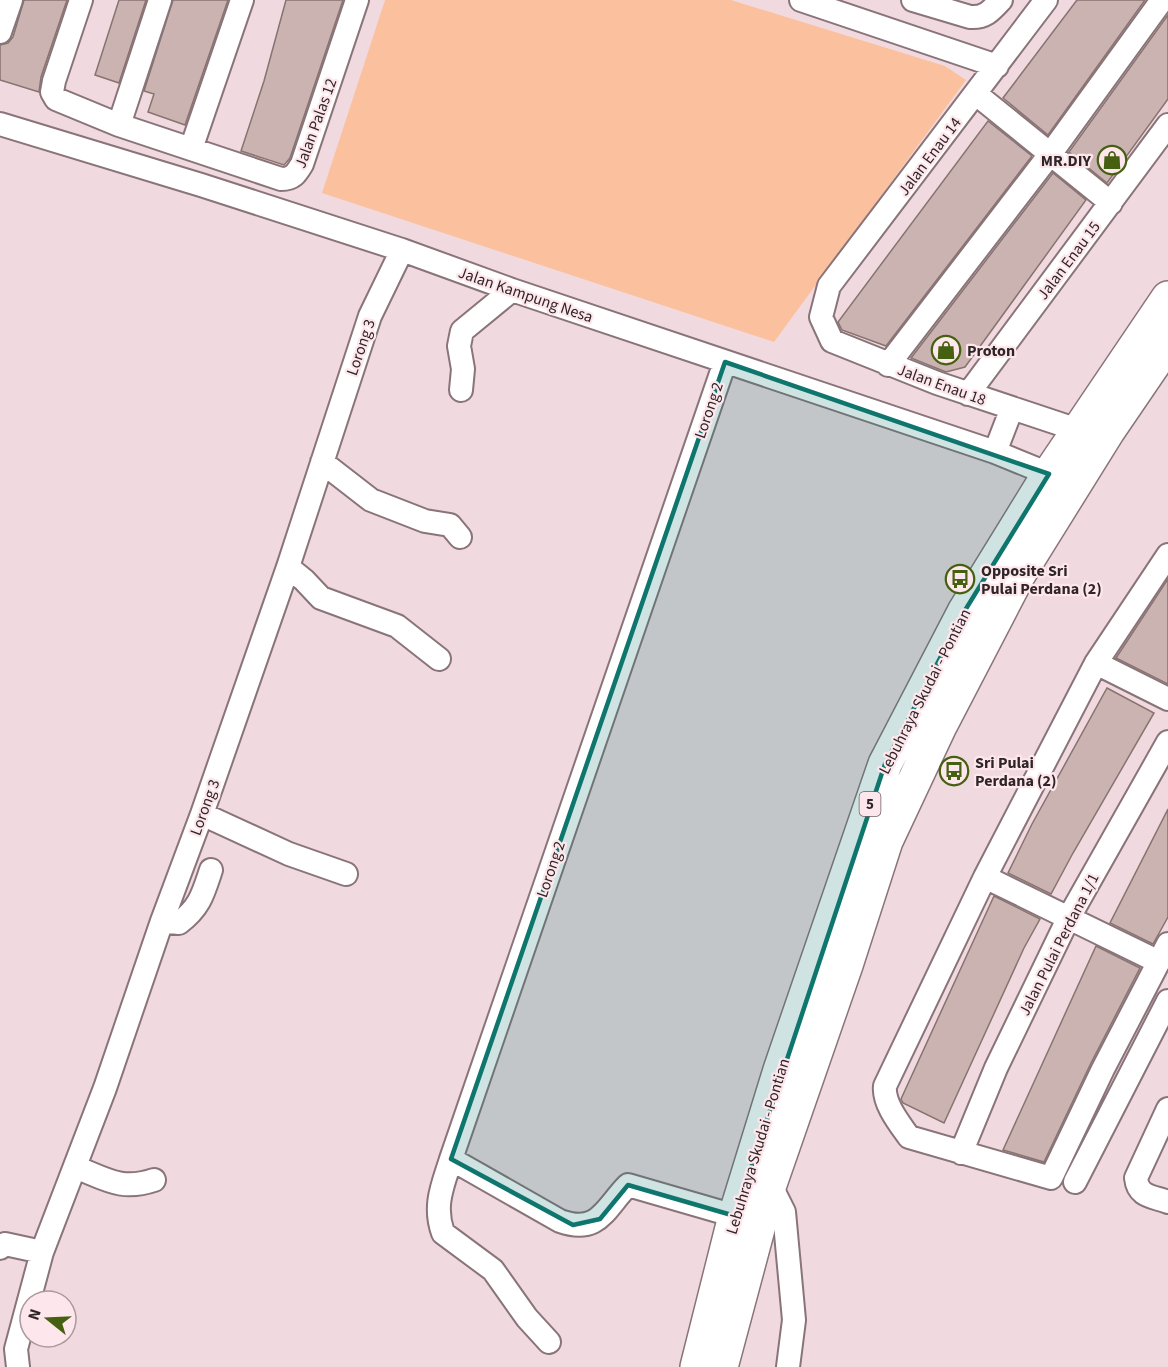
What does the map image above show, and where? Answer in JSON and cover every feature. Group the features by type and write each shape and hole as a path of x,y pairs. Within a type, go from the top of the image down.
{"highway":[{"name":"Lebuhraya Skudai - Pontian","path":"697,1367 735,1216 780,1070 885,764 964,612 1049,474 1168,298"},
{"name":"Lebuhraya Skudai - Pontian","path":"722,1367 770,1184 846,965 886,841 934,739 1020,574 1108,431 1168,343"}],"street":[{"path":"0,32 11,0"},
{"name":"Jalan Palas 12","path":"81,0 54,81 52,92 56,99 119,125 288,179 296,175 302,164 357,0"},
{"path":"119,125 160,0"},
{"path":"191,148 242,0"},
{"path":"801,0 997,66"},
{"path":"913,0 977,18 990,13 1001,0"},
{"name":"Jalan Enau 14","path":"821,316 829,286 1046,0"},
{"path":"888,365 1051,153 1162,0"},
{"path":"976,94 1111,202"},
{"name":"Jalan Kampung Nesa","path":"0,124 201,185 402,250 512,290 995,452 1049,474"},
{"name":"Jalan Enau 15","path":"968,394 1168,125"},
{"name":"Lorong 3","path":"18,1367 16,1349 42,1252 105,1088 162,921 202,814 288,567 370,316 402,250"},
{"path":"461,390 463,369 459,346 462,331 512,290"},
{"name":"Jalan Enau 18","path":"821,316 832,341 888,365 968,394 1078,430"},
{"name":"Lorong 2","path":"549,1342 527,1318 493,1270 443,1233 438,1200 725,362"},
{"path":"995,452 1012,408"},
{"path":"322,462 371,500 425,521 450,525 460,537"},
{"path":"985,877 1068,919 1163,953 1103,1069 1051,1178 909,1137 884,1094 885,1086 985,877 1096,663 1168,555"},
{"path":"288,567 321,598 397,626 439,659"},
{"path":"1096,663 1168,699"},
{"name":"Jalan Pulai Perdana 1/1","path":"961,1153 996,1068 1068,919 1168,741"},
{"path":"202,814 289,854 346,874"},
{"path":"162,921 179,923 189,915 201,901 211,870"},
{"path":"1075,1182 1168,1001"},
{"path":"1168,1109 1136,1178 1140,1192 1168,1202"},
{"path":"451,1159 560,1221 573,1226 585,1225 600,1219 628,1185 735,1216"},
{"path":"75,1167 121,1185 138,1185 154,1180"},
{"path":"770,1184 784,1212 794,1320 788,1367"},
{"path":"0,1248 5,1244 42,1252"}],"highlighted area":[{"path":"725,362 1049,474 964,612 885,764 735,1216 628,1185 600,1219 573,1225 451,1159"}],"shaded area":[{"path":"385,0 731,0 945,66 966,80 774,342 322,193"}],"building":[{"path":"24,0 67,0 41,77 39,92 0,80 0,45 8,43 13,37"},
{"path":"119,0 146,0 119,83 95,75"},
{"path":"173,0 228,0 185,125 148,112 154,94 144,91"},
{"path":"286,0 343,0 290,158 284,165 241,151 264,81"},
{"path":"1077,0 1145,0 1048,135 1003,98"},
{"path":"1168,15 1168,99 1107,183 1069,152"},
{"path":"988,121 1032,156 886,346 842,330 838,322"},
{"path":"1053,173 1086,200 965,367 946,372 911,358"},
{"path":"1168,579 1168,684 1116,658"},
{"path":"1107,688 1154,713 1051,894 1008,873 1032,824"},
{"path":"1168,809 1168,917 1153,944 1110,923"},
{"path":"994,896 1040,919 1024,948 944,1123 903,1103 901,1099"},
{"path":"1096,946 1140,968 1044,1162 1003,1150"}],"place":[{"name":"MR.DIY","path":"1112,160"},
{"name":"Proton","path":"946,350"},
{"name":"Opposite Sri Pulai Perdana (2)","path":"960,579"},
{"name":"Sri Pulai Perdana (2)","path":"954,771"}]}
